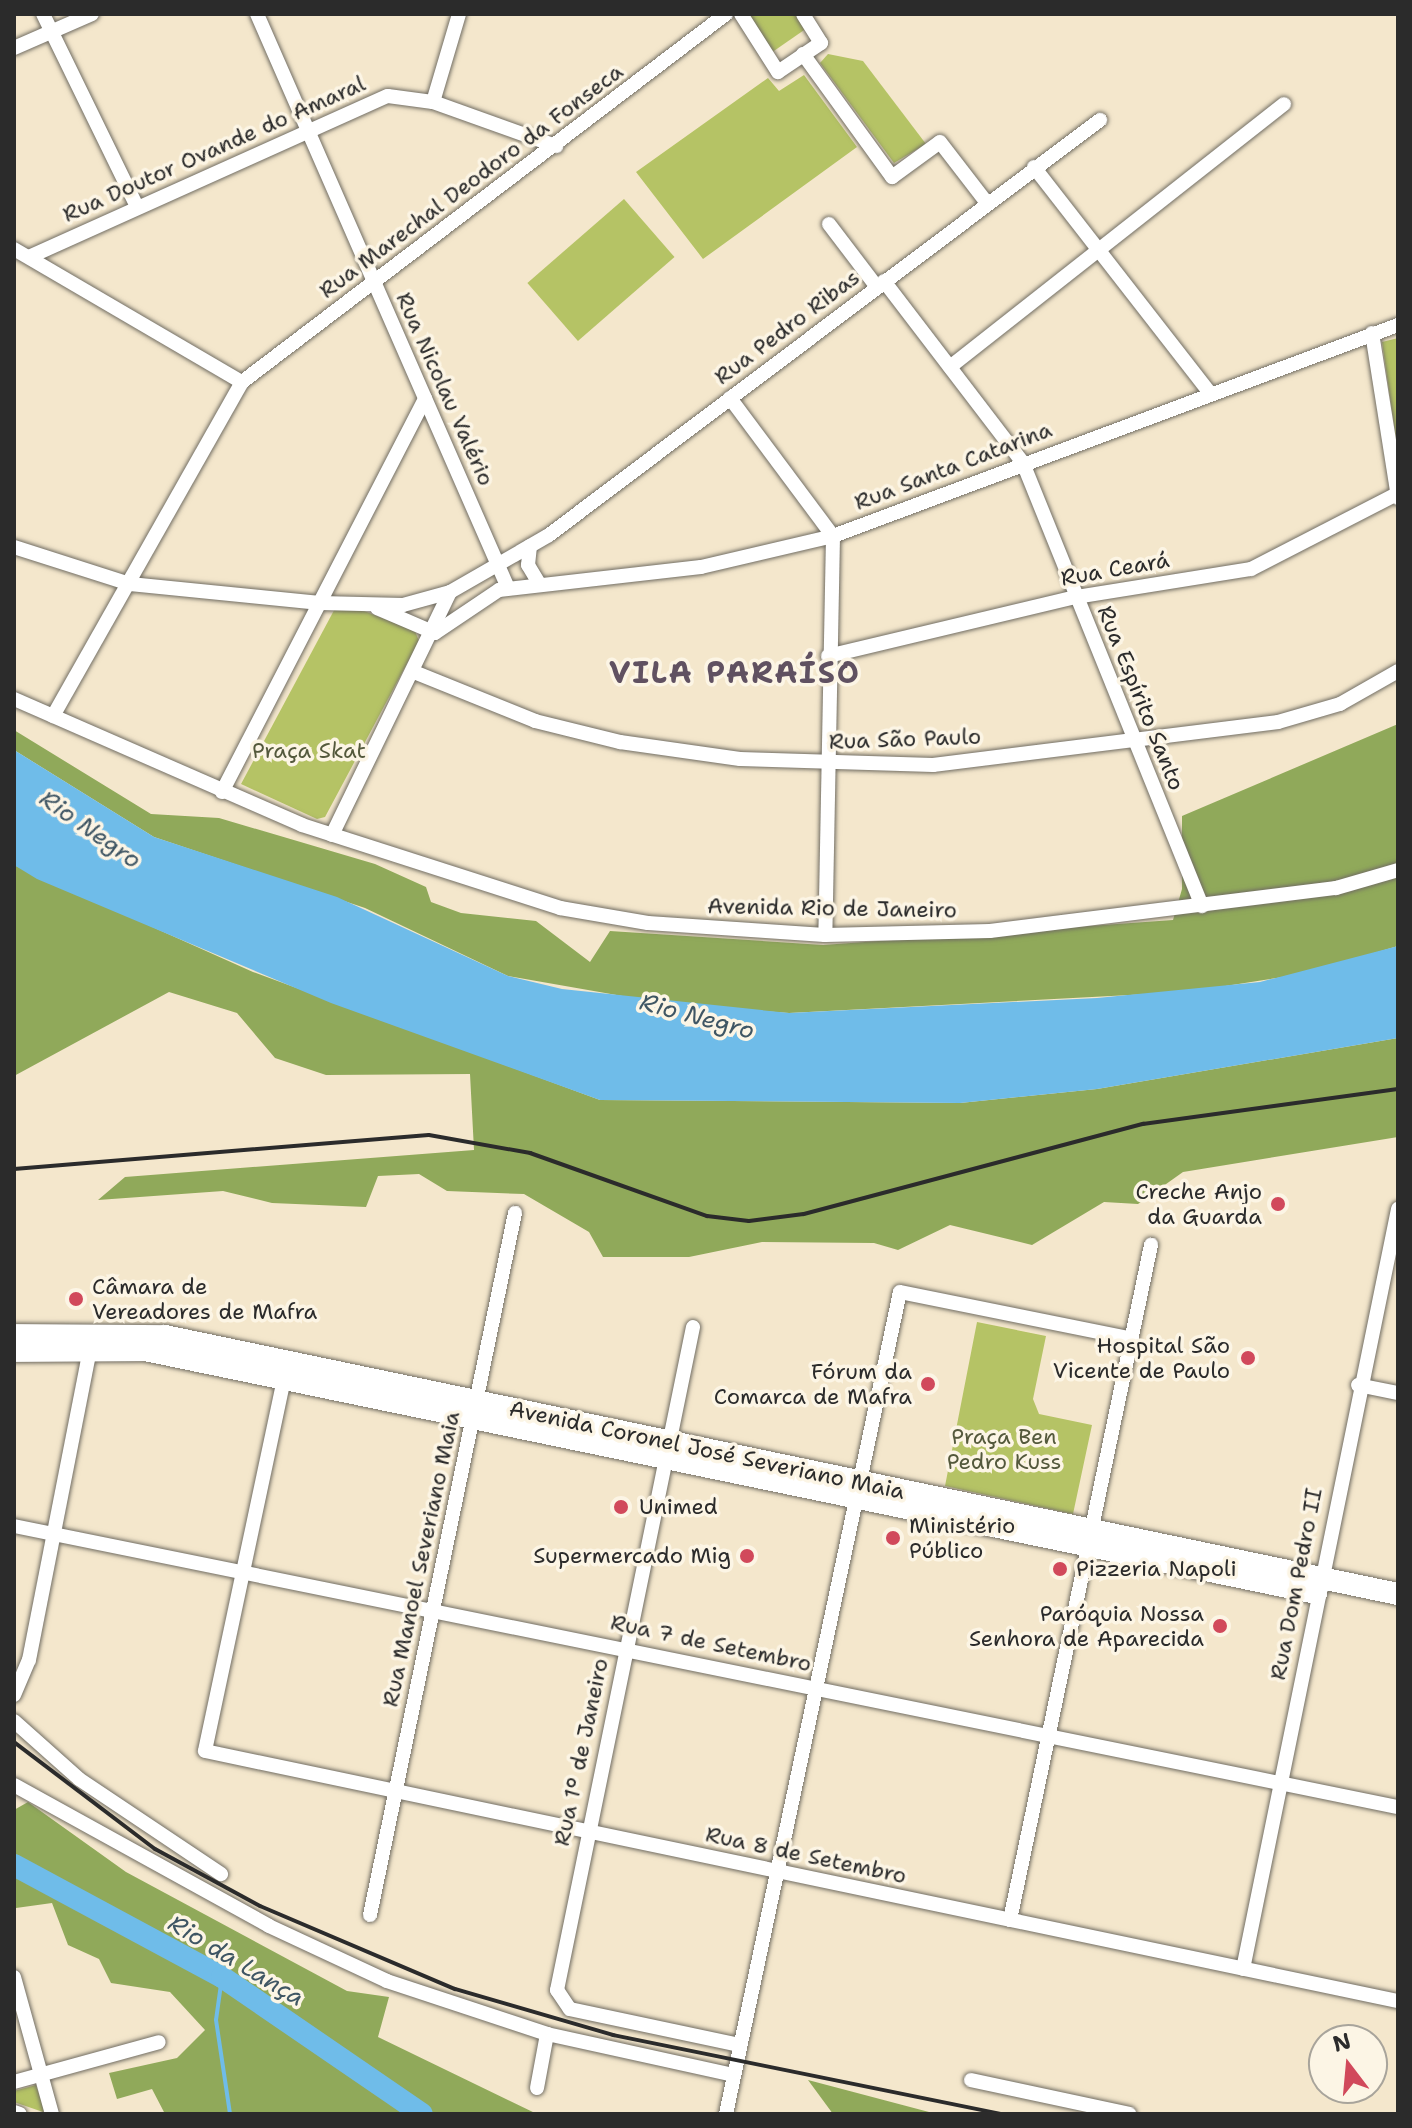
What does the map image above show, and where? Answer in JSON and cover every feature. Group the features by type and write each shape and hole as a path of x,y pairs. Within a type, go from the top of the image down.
{"main road":[{"name":"Avenida Coronel José Severiano Maia","path":"14,1335 146,1333 475,1410 1318,1586 1398,1610"},
{"name":"Avenida Coronel José Severiano Maia","path":"14,1351 90,1348 145,1350 284,1379 475,1410"},
{"name":"Avenida Coronel José Severiano Maia","path":"1318,1586 1398,1594"}],"street":[{"path":"43,14 136,205"},
{"path":"14,48 92,14"},
{"name":"Rua Nicolau Valério","path":"257,14 497,562"},
{"path":"433,102 459,14"},
{"name":"Rua Marechal Deodoro da Fonseca","path":"242,382 726,14"},
{"path":"741,14 776,71 821,42 803,14"},
{"path":"803,54 892,177 940,142 987,203"},
{"name":"Rua Doutor Ovande do Amaral","path":"29,257 136,205 388,96 433,102 556,146"},
{"path":"950,367 1284,104"},
{"name":"Rua Pedro Ribas","path":"497,562 530,546 1100,120"},
{"path":"1034,167 1210,393"},
{"name":"Rua Espírito Santo","path":"829,224 950,367 1023,463 1202,906"},
{"path":"14,249 242,382 53,716"},
{"name":"Rua Santa Catarina","path":"435,633 466,606 508,588 714,565 833,536 1398,325"},
{"path":"1372,333 1398,496"},
{"path":"222,792 425,398"},
{"path":"730,398 833,536 828,656 825,935"},
{"name":"Rua Ceará","path":"828,656 1076,597 1273,562 1398,496"},
{"path":"530,546 528,565 539,583"},
{"path":"14,547 130,584 320,603 373,606 450,592 497,562 508,588"},
{"path":"332,835 435,633 450,592"},
{"path":"373,606 435,633"},
{"name":"Rua São Paulo","path":"414,672 581,735 685,754 829,765 933,765 1296,718 1360,695 1398,671"},
{"name":"Avenida Rio de Janeiro","path":"14,699 222,792 332,835 600,916 825,935 990,931 1336,888 1398,870"},
{"name":"Rua Dom Pedro II","path":"1243,1969 1358,1385 1398,1209"},
{"name":"Rua Manoel Severiano Maia","path":"370,1915 515,1213"},
{"path":"1010,1920 1129,1338 1151,1245"},
{"path":"726,2114 900,1292 1129,1338"},
{"name":"Rua 1º de Janeiro","path":"693,1327 586,1831 559,1998 570,2009 740,2045"},
{"path":"14,1695 29,1660 90,1348"},
{"path":"243,1569 284,1379"},
{"path":"1358,1385 1398,1393"},
{"name":"Rua 7 de Setembro","path":"14,1526 55,1530 1398,1807"},
{"name":"Rua 8 de Setembro","path":"243,1569 205,1751 1398,2001"},
{"path":"14,1721 79,1779 221,1874"},
{"path":"17,1792 343,1961 547,2034 734,2075"},
{"path":"14,1977 52,2114"},
{"path":"537,2088 547,2034"},
{"path":"14,2082 159,2042"},
{"path":"971,2080 1129,2114"},
{"path":"14,2112 20,2114"}],"green space":[{"path":"745,14 798,14 807,28 771,53"},
{"path":"828,54 863,61 926,144 894,163 820,63"},
{"path":"804,75 857,147 703,259 636,172 768,78 779,91"},
{"path":"624,199 675,257 578,341 527,283"},
{"path":"1398,338 1398,453 1382,342"},
{"name":"Praça Skat","path":"339,601 415,631 419,641 325,817 317,819 241,784"},
{"path":"1398,724 1398,946 1303,974 1187,992 789,1013 668,1004 508,976 365,908 154,837 14,750 14,730 151,814 219,818 375,864 426,887 431,902 461,913 536,921 590,962 610,931 823,945 1173,920 1182,889 1182,816"},
{"path":"14,865 253,972 600,1100 960,1103 1097,1089 1398,1038 1398,1137 1183,1172 1138,1204 1104,1202 1032,1245 950,1225 898,1250 874,1243 762,1242 689,1257 603,1257 589,1232 524,1194 447,1191 419,1174 378,1176 366,1207 272,1203 223,1191 98,1200 125,1177 474,1150 470,1074 326,1075 275,1058 237,1013 169,992 14,1076"},
{"name":"Praça Ben Pedro Kuss","path":"977,1322 1046,1336 1033,1399 1039,1414 1092,1425 1073,1514 945,1486"},
{"path":"28,1802 126,1872 347,1991 389,1997 378,2037 537,2114 165,2114 152,2089 117,2099 109,2073 177,2058 205,2030 170,1992 111,1983 99,1959 68,1945 52,1903 16,1908 14,1810"},
{"path":"808,2080 929,2112 942,2114 833,2114"},
{"path":"36,2085 43,2112 14,2102 14,2091"}],"water":[{"name":"Rio Negro","path":"14,750 154,837 337,897 508,976 562,989 789,1013 1097,998 1260,982 1398,946 1398,1038 1097,1089 960,1103 600,1100 331,1003 37,879 14,865"}],"waterway":[{"name":"Rio da Lança","path":"14,1865 222,1977 422,2114"},
{"path":"222,1977 216,2020 230,2114"}],"railway":[{"path":"14,1169 429,1135 530,1153 707,1216 749,1221 804,1214 1143,1124 1398,1089"},
{"path":"14,1742 155,1849 260,1906 455,1989 613,2035 1001,2114"}],"place":[{"name":"Creche Anjo da Guarda","path":"1278,1204"},
{"name":"Câmara de Vereadores de Mafra","path":"76,1299"},
{"name":"Hospital São Vicente de Paulo","path":"1248,1358"},
{"name":"Fórum da Comarca de Mafra","path":"928,1384"},
{"name":"Unimed","path":"621,1507"},
{"name":"Ministério Público","path":"893,1538"},
{"name":"Supermercado Mig","path":"747,1556"},
{"name":"Pizzeria Napoli","path":"1060,1569"},
{"name":"Paróquia Nossa Senhora de Aparecida","path":"1220,1626"}],"district":[{"name":"VILA PARAÍSO","path":"735,673"}]}
